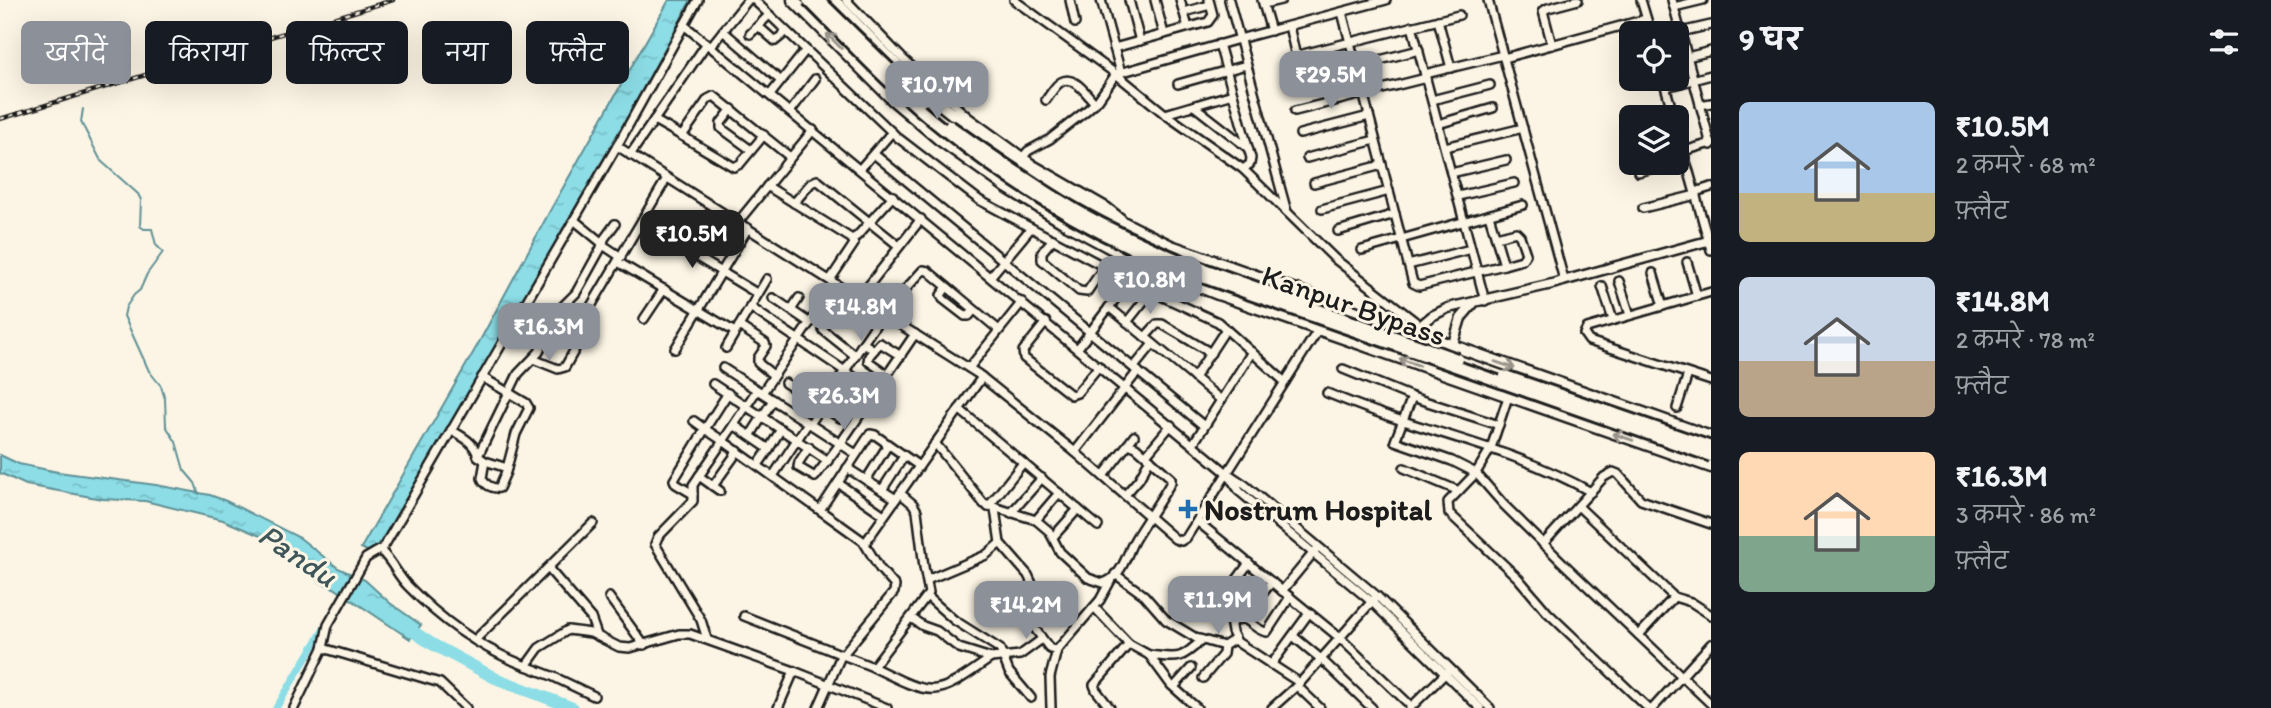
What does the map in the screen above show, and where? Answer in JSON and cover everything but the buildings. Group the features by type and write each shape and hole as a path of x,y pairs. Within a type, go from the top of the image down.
{"highway":[{"name":"Kanpur Bypass","path":"808,0 899,91 946,131 1011,180 1070,216 1136,251 1250,294 1711,456"},
{"name":"Kanpur Bypass","path":"819,0 907,88 949,125 1077,211 1131,239 1184,262 1711,447"}],"main road":[{"path":"793,0 893,100 940,140 1006,187 1059,220 1135,261 1318,330 1711,467"},
{"path":"834,0 891,60 935,100 1001,150 1076,198 1129,226 1171,246 1417,329 1452,347 1711,437"},
{"path":"1665,451 1675,424"}],"street":[{"path":"294,708 323,648 328,625 366,558 381,551 617,146 698,0"},
{"path":"630,155 709,45 748,0"},
{"path":"754,0 892,132 979,200 1129,281 1218,322 1285,382"},
{"path":"846,0 902,58 959,108 1023,157 1107,207 1129,226"},
{"path":"1014,0 1119,74 1165,114 1243,169 1335,259 1417,329 1441,310 1710,243 1689,171"},
{"path":"1070,0 1075,23"},
{"path":"1101,0 1119,74"},
{"path":"1129,0 1140,41"},
{"path":"1155,0 1164,34"},
{"path":"1180,0 1188,27"},
{"path":"1229,0 1288,214"},
{"path":"1271,31 1263,2 1281,0"},
{"path":"1023,157 1094,103 1119,74 1219,44 1387,0"},
{"path":"1488,0 1564,280"},
{"path":"1552,45 1543,11 1578,0"},
{"path":"1295,111 1646,19 1641,0"},
{"path":"1676,21 1673,3 1703,0"},
{"path":"1114,48 1211,20 1213,15 1209,2 1184,12"},
{"path":"1342,12 1413,283 1419,286 1524,259 1523,245 1516,232 1496,237"},
{"path":"750,34 769,15"},
{"path":"1295,56 1459,15"},
{"path":"1438,20 1451,68"},
{"path":"684,25 1171,425 1227,473 1240,492 1374,599 1485,707"},
{"path":"1689,30 1711,25"},
{"path":"758,26 775,41 786,32"},
{"path":"1289,26 1299,76 1303,80 1331,74"},
{"path":"1412,26 1485,301"},
{"path":"723,31 781,81"},
{"path":"1219,44 1251,161 1243,169"},
{"path":"1324,49 1339,100"},
{"path":"1356,66 1419,50"},
{"path":"770,95 805,51"},
{"path":"1689,56 1711,51"},
{"path":"1689,64 1711,144 1689,150"},
{"path":"1178,84 1246,65"},
{"path":"1689,80 1711,75"},
{"path":"790,112 815,79"},
{"path":"1046,100 1060,82 1067,80 1077,85 1094,103"},
{"path":"1432,100 1490,85"},
{"path":"1165,114 1233,94"},
{"path":"682,136 711,97 719,98 790,157"},
{"path":"1700,105 1711,103"},
{"path":"1194,106 1248,148"},
{"path":"1438,124 1493,108"},
{"path":"732,109 721,128 751,150"},
{"path":"1300,134 1369,116"},
{"path":"654,120 734,167 740,164 764,135"},
{"path":"1445,147 1523,128"},
{"path":"738,222 813,130"},
{"path":"860,169 892,132"},
{"path":"1307,158 1375,140"},
{"path":"617,146 982,377 1075,452 1175,539 1181,541 1186,538 1318,330"},
{"path":"874,154 1204,426"},
{"path":"1451,173 1506,160"},
{"path":"1314,183 1382,165"},
{"path":"533,359 558,369 565,367 579,342 584,318 667,178"},
{"path":"794,203 811,183 817,180 899,246"},
{"path":"1458,197 1514,183"},
{"path":"707,639 705,627 655,544 658,537 694,501 693,485 747,406 774,375 810,323 854,244 852,239 767,186"},
{"path":"1643,208 1711,187"},
{"path":"1322,209 1389,191"},
{"path":"852,239 893,196"},
{"path":"1362,250 1523,205"},
{"path":"1338,230 1395,214"},
{"path":"1489,215 1504,265"},
{"path":"482,377 508,393 526,403 529,408 516,434 501,486 494,488 482,478 481,458 508,393 522,368 539,352 558,311 576,293 601,248 602,243 574,219"},
{"path":"859,299 921,219"},
{"path":"641,223 758,294"},
{"path":"615,224 603,244 619,260 699,310 765,343 758,363 774,375"},
{"path":"675,349 748,228"},
{"path":"991,276 1031,228"},
{"path":"1053,239 1042,252 1042,260 1079,291 1087,292 1104,267"},
{"path":"1408,265 1472,249"},
{"path":"1687,262 1697,296"},
{"path":"773,476 883,314 923,270 928,271 999,330"},
{"path":"1653,273 1663,306"},
{"path":"726,348 767,279"},
{"path":"1078,348 1129,281"},
{"path":"1619,281 1630,316"},
{"path":"1602,286 1613,320"},
{"path":"644,319 664,289"},
{"path":"845,290 822,327 826,333 856,354"},
{"path":"1127,322 1151,292"},
{"path":"1711,292 1584,330 1589,341 1711,381"},
{"path":"773,298 810,323"},
{"path":"791,310 799,298"},
{"path":"969,368 1022,302"},
{"path":"1452,347 1461,318 1473,304"},
{"path":"750,307 876,392"},
{"path":"1109,307 1221,400"},
{"path":"1046,322 1023,351 1024,359 1071,395 1077,393 1099,366"},
{"path":"1145,337 1159,324 1210,353"},
{"path":"1194,378 1226,329"},
{"path":"808,447 799,462 800,469 815,477 915,334"},
{"path":"863,343 874,350"},
{"path":"888,375 869,361 874,350 880,343 901,356"},
{"path":"1075,452 1125,388 1153,344"},
{"path":"1193,444 1252,352"},
{"path":"723,368 856,454"},
{"path":"1343,369 1412,397 1499,425"},
{"path":"1677,408 1688,374"},
{"path":"865,543 982,377"},
{"path":"785,383 840,418 851,406 851,400 833,388"},
{"path":"713,384 828,460"},
{"path":"1326,393 1403,421 1491,448 1564,476 1591,492"},
{"path":"693,495 674,480 728,394"},
{"path":"1412,397 1395,440 1476,473 1543,544 1711,704"},
{"path":"1508,397 1491,448 1476,473 1448,502 1449,513 1518,578 1547,612 1650,708 1711,644"},
{"path":"750,436 773,400"},
{"path":"959,409 1098,526"},
{"path":"694,421 865,543 895,589 843,655 818,708"},
{"path":"734,425 769,449"},
{"path":"1125,495 1139,479 1148,457 1171,425"},
{"path":"758,465 781,429"},
{"path":"451,430 471,442 481,458 507,468"},
{"path":"1041,436 1048,430"},
{"path":"820,510 870,434 919,466"},
{"path":"1103,476 1134,436"},
{"path":"935,443 984,504 1036,520 1053,537 1060,552 1088,578 1103,583 1113,577"},
{"path":"1051,708 1050,677 1057,650 1094,607 1125,562 1134,540 1171,482 1171,478 1148,457 1128,444"},
{"path":"866,480 888,445"},
{"path":"699,476 717,488 738,451"},
{"path":"882,490 904,456"},
{"path":"1023,463 992,508 1000,542 1032,581 1034,593 1030,622 1050,649 1057,650"},
{"path":"847,468 882,490 913,504 917,511 929,593 873,667"},
{"path":"1404,468 1459,491"},
{"path":"1543,544 1613,472 1618,474 1641,500 1711,524"},
{"path":"1011,513 1042,478"},
{"path":"838,483 884,515"},
{"path":"1036,520 1059,493"},
{"path":"1578,506 1674,597 1691,602 1711,614"},
{"path":"1053,537 1078,509"},
{"path":"1197,521 1340,638 1410,707 1448,671"},
{"path":"475,640 593,523"},
{"path":"927,580 986,555 1000,542"},
{"path":"1282,591 1315,550"},
{"path":"381,551 415,593 454,627 526,666 594,696"},
{"path":"1249,564 1219,605 1220,609 1228,617 1235,639 1242,647 1298,685 1320,708"},
{"path":"548,568 591,618 597,635"},
{"path":"1113,577 1144,596 1167,620 1202,640 1224,646 1235,639"},
{"path":"1250,608 1272,582"},
{"path":"1002,593 1029,617"},
{"path":"608,597 644,645"},
{"path":"928,597 959,623 1000,649 1012,676 1031,698"},
{"path":"1262,640 1290,597"},
{"path":"1639,635 1674,597"},
{"path":"1272,708 1298,685 1374,599"},
{"path":"1094,607 1129,644 1149,654 1180,658 1202,640"},
{"path":"1271,665 1309,613"},
{"path":"744,616 873,667 916,688 939,690 958,681 991,658"},
{"path":"911,618 937,631 959,648 991,658 1025,653 1042,639"},
{"path":"1230,623 1243,618 1263,632 1269,630"},
{"path":"526,666 536,650 568,630 578,629 620,647 630,648 684,633 794,671 887,708"},
{"path":"1293,636 1372,708"},
{"path":"1110,708 1094,685 1129,644"},
{"path":"1203,678 1223,654 1224,646"},
{"path":"323,648 440,682 466,708"},
{"path":"1149,654 1174,687 1197,708"},
{"path":"1174,687 1191,668"},
{"path":"778,708 794,671"},
{"path":"859,708 862,698"}],"water":[{"path":"669,0 691,0 631,111 384,542 375,555 361,548 477,346 622,84 629,84 629,71"},
{"path":"0,455 19,464 58,472 156,485 210,495 226,501 300,538 338,568 365,580 390,603 421,625 410,639 334,588 321,583 305,563 272,541 223,520 145,501 102,499 26,485 0,473"}],"waterway":[{"path":"83,109 81,122 101,161 138,194 141,200 140,226 152,229 156,245 163,252 147,274 140,290 126,307 124,316 149,371 161,386 165,399 166,426 176,442 184,470 195,483 199,494"},
{"path":"276,708 328,622"},
{"name":"Pandu","path":"402,624 432,644 495,678 573,708"}],"railway":[{"path":"0,119 393,0"}],"place":[{"name":"Nostrum Hospital","path":"1188,509"}]}
